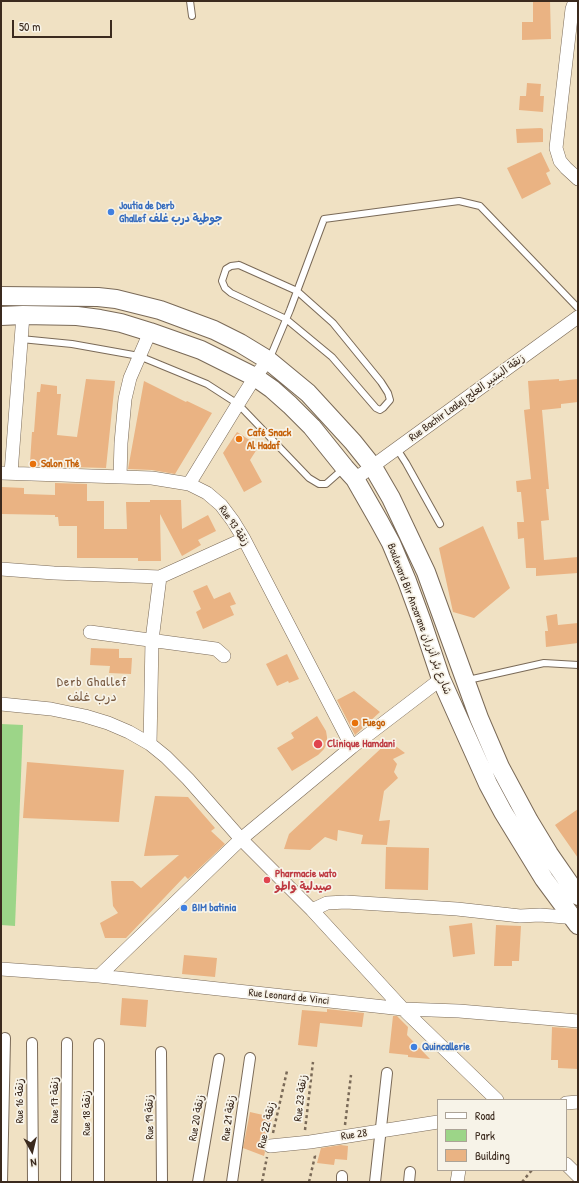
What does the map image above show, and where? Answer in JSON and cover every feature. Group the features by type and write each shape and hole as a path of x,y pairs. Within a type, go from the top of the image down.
{"main road":[{"name":"Boulevard Bir Anzarane شارع بئر أنزران","path":"1,296 116,298 160,310 214,330 240,343 268,360 308,393 373,467 391,498 426,572 465,681 489,742 514,794 548,854 578,896"},
{"name":"Boulevard Bir Anzarane شارع بئر أنزران","path":"1,316 77,316 100,319 121,323 201,350 255,377 272,389 312,427 350,474 391,543 422,622 440,679 488,784 503,812 544,879 576,920"}],"street":[{"path":"575,1 572,9 556,148 560,161 578,179"},
{"path":"6,473 23,315"},
{"name":"Rue Bachir Laalej زنقة البشير العلج","path":"350,474 373,467 578,317"},
{"path":"120,477 125,398 130,378 150,332"},
{"path":"189,484 255,377 268,360"},
{"name":"Rue 93 زنقة","path":"6,473 152,478 189,484 207,493 221,505 244,539 352,747"},
{"path":"1,569 54,573 160,577 244,539"},
{"path":"150,744 152,640 160,577"},
{"path":"90,632 216,650 224,656"},
{"path":"99,976 241,839 352,747 440,679"},
{"path":"1,704 51,709 85,716 108,723 129,732 150,744 166,757 188,779 241,839 312,910 403,1009 496,1099"},
{"path":"312,910 327,903 346,902 457,909 520,916 540,915 576,920"},
{"name":"Rue Leonard de Vinci","path":"1,969 99,976 403,1009 459,1011 578,1021"},
{"path":"2,1182 5,1038"},
{"name":"Rue 16 زنقة","path":"32,1043 33,1182"},
{"name":"Rue 17 زنقة","path":"66,1182 67,1043"},
{"name":"Rue 18 زنقة","path":"99,1044 99,1182"},
{"name":"Rue 19 زنقة","path":"161,1052 162,1182"},
{"name":"Rue 21 زنقة","path":"232,1182 250,1058"},
{"name":"Rue 20 زنقة","path":"198,1182 219,1059"},
{"path":"375,1182 387,1073"},
{"path":"567,1103 578,1102"},
{"name":"Rue 28","path":"270,1146 310,1142 437,1122"},
{"path":"567,1165 578,1176"},
{"path":"457,1182 459,1171"}],"lane":[{"path":"190,1 192,16"},
{"path":"268,360 298,291 324,219 459,201 480,206 578,308"},
{"path":"238,265 298,291 333,323 381,382 388,393 390,400 384,408 380,410 376,408 332,357 286,319 231,293 225,288 222,281 226,269 231,266 238,265"},
{"path":"21,339 72,344 139,356 207,384 238,404 309,478 319,484 326,484 350,474"},
{"path":"397,449 440,524"},
{"path":"465,681 544,663 578,665"}],"path":[{"name":"Rue 23 زنقة","path":"308,1182 315,1156 305,1130 314,1062"},
{"name":"Rue 22 زنقة","path":"262,1182 287,1071"},
{"path":"343,1137 351,1075"},
{"path":"522,1182 531,1171"}],"green space":[{"path":"1,724 23,725 15,926 1,925"}],"building":[{"path":"533,1 550,1 551,39 522,40 522,22 533,22"},
{"path":"527,83 541,84 540,96 544,96 543,112 519,110 520,96 526,96"},
{"path":"516,129 543,129 543,142 517,143"},
{"path":"541,152 550,171 546,173 551,184 522,199 507,168"},
{"path":"86,379 115,381 106,468 33,466 30,463 32,432 34,432 37,392 40,392 41,384 57,386 57,394 61,394 57,435 77,437"},
{"path":"559,379 559,381 578,379 578,402 561,404 561,408 542,410 549,489 546,489 549,520 541,521 544,560 578,557 578,573 536,576 536,568 526,568 524,538 518,539 517,522 524,522 521,492 517,492 516,481 531,479 524,410 530,409 528,381"},
{"path":"144,381 212,413 175,474 152,470 128,469"},
{"path":"237,432 259,446 250,460 262,482 244,492 223,453"},
{"path":"55,483 87,484 87,501 104,501 104,529 127,529 126,502 181,500 182,529 208,515 216,531 198,540 201,545 182,556 160,514 161,561 138,561 138,558 77,558 77,526 59,526 58,517 55,517 55,515 2,514 2,487 24,488 24,494 55,495"},
{"path":"483,526 510,588 474,618 453,612 439,548"},
{"path":"207,585 214,599 230,592 236,604 230,606 234,615 203,629 196,612 201,609 193,591"},
{"path":"557,614 558,625 578,623 578,643 546,647 545,631 548,631 546,616"},
{"path":"91,648 119,649 119,658 132,658 131,674 109,673 110,666 90,665"},
{"path":"287,654 299,679 289,683 288,681 277,686 266,664"},
{"path":"354,691 380,712 355,735 337,700"},
{"path":"317,716 326,731 327,743 318,755 292,771 277,748 294,738 291,733"},
{"path":"389,741 405,753 393,759 397,764 394,772 398,778 384,791 379,821 390,820 387,845 361,844 363,835 338,830 337,841 325,837 310,850 284,849 289,834"},
{"path":"27,762 124,770 119,822 23,818"},
{"path":"155,796 188,797 215,828 211,831 225,844 188,879 185,876 126,938 105,938 100,923 118,913 113,906 111,881 133,881 141,888 179,855 144,856"},
{"path":"578,809 578,858 555,825"},
{"path":"386,847 429,848 428,890 385,889"},
{"path":"472,923 475,954 453,957 449,926"},
{"path":"496,925 521,926 519,961 512,961 512,966 494,966"},
{"path":"184,955 217,958 215,977 182,974"},
{"path":"122,998 148,1000 146,1027 120,1025"},
{"path":"327,1009 364,1013 362,1027 320,1023 317,1047 298,1045 302,1010 327,1012"},
{"path":"393,1016 397,1016 408,1027 407,1035 430,1059 408,1057 408,1055 389,1053"},
{"path":"552,1027 578,1029 578,1069 558,1068 558,1060 551,1060"},
{"path":"250,1112 272,1117 267,1139 263,1143 262,1147 265,1152 264,1156 243,1148"},
{"path":"341,1145 348,1146 347,1160 335,1159 334,1165 317,1163 321,1148"}],"place":[{"name":"Joutia de Derb Ghallef جوطية درب غلف","path":"111,212"},
{"name":"Café Snack Al Hadaf","path":"239,439"},
{"name":"Salon Thé","path":"33,464"},
{"name":"Fuego","path":"355,723"},
{"name":"Clinique Hamdani","path":"318,744"},
{"name":"Pharmacie wato صيدلية واطو","path":"267,880"},
{"name":"BIM batinia","path":"184,908"},
{"name":"Quincallerie","path":"414,1047"}],"district":[{"name":"Derb Ghallef درب غلف","path":"92,690"}]}
